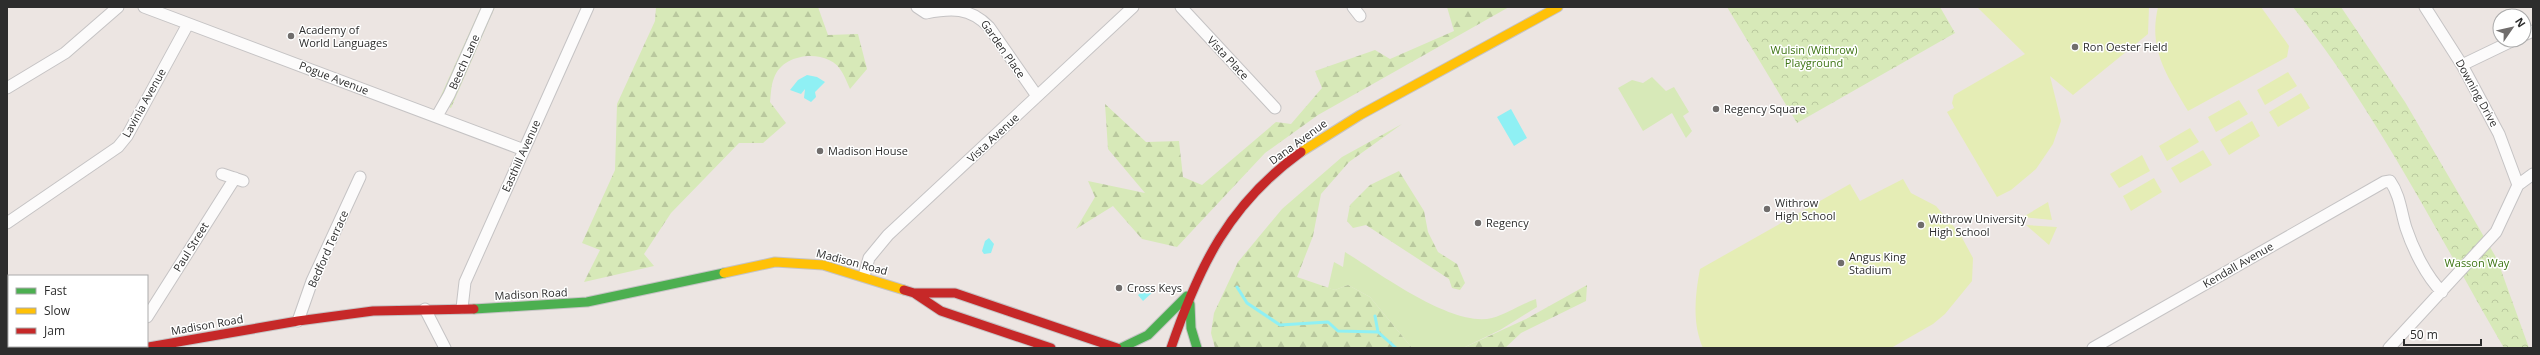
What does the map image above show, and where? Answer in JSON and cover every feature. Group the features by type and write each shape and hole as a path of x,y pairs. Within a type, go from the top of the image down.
{"main road":[{"name":"Dana Avenue","path":"1171,348 1189,294 1202,266 1229,221 1270,177 1323,136 1558,7"},
{"name":"Madison Road","path":"143,348 167,346 298,321 373,311 587,302 775,262 823,265 864,276 914,293 941,311 1016,336 1054,345"},
{"name":"Madison Road","path":"914,293 954,294 1117,348"},
{"path":"1121,348 1148,335 1189,294"},
{"path":"1189,294 1191,328 1197,348"},
{"path":"1075,344 1088,348"}],"street":[{"path":"7,88 66,53 118,7"},
{"name":"Pogue Avenue","path":"144,7 524,150"},
{"name":"Beech Lane","path":"437,116 449,95 488,7"},
{"name":"Easthill Avenue","path":"462,308 465,282 588,7"},
{"name":"Garden Place","path":"917,7 926,13 957,9 969,11 980,17 989,27 1037,96"},
{"name":"Vista Avenue","path":"864,276 874,250 1133,7"},
{"name":"Vista Place","path":"1181,7 1275,108"},
{"path":"1353,7 1360,16"},
{"name":"Downing Drive","path":"2425,7 2462,65 2500,134 2518,185"},
{"name":"Lavinia Avenue","path":"7,223 121,143 188,24"},
{"path":"2462,65 2497,48"},
{"name":"Paul Street","path":"148,316 239,179 222,174"},
{"path":"2389,348 2496,232 2518,185 2533,174"},
{"name":"Bedford Terrace","path":"298,321 312,281 360,177"},
{"name":"Kendall Avenue","path":"2093,348 2384,182 2390,181 2394,187 2407,229 2432,282 2442,292"},
{"path":"425,309 445,348"}],"green space":[{"path":"481,7 495,7 451,108 438,102"},
{"path":"656,7 818,7 828,35 858,34 867,69 850,89 837,65 822,57 806,56 797,58 783,65 773,81 770,102 786,123 763,143 739,143 671,213 644,254 654,266 584,282 600,250 582,243 615,170 617,104 655,21"},
{"path":"1447,7 1509,7 1318,115 1265,153 1177,247 1142,239 1113,206 1076,229 1095,197 1088,181 1145,193 1108,149 1105,104 1146,142 1179,141 1183,177 1202,185 1276,122 1291,124 1322,88 1315,71 1375,50 1390,59 1454,31"},
{"name":"Wulsin (Withrow) Playground","path":"1727,7 1940,7 1955,33 1797,123"},
{"path":"1977,7 2149,7 2148,34 2073,95 2050,76 2061,121 2053,144 2036,169 2011,190 1997,197 1947,112 1954,108 1952,103 1954,95 2025,54"},
{"path":"2158,7 2261,7 2289,46 2287,57 2188,111 2161,62 2156,36"},
{"name":"Wasson Way","path":"2293,7 2341,7 2405,102 2497,259 2529,348 2504,348 2379,130 2352,88"},
{"path":"2288,72 2297,86 2265,105 2257,90"},
{"path":"1652,77 1666,91 1674,87 1689,112 1683,116 1692,131 1686,138 1672,113 1643,131 1618,88 1632,80 1643,83"},
{"path":"2301,93 2310,108 2278,127 2269,112"},
{"path":"2239,100 2248,114 2216,132 2208,117"},
{"path":"2252,121 2260,136 2229,155 2220,140"},
{"path":"1402,124 1349,162 1321,194 1313,236 1297,277 1335,290 1348,285 1370,297 1412,348 1215,348 1211,333 1214,313 1238,262 1282,209 1342,157"},
{"path":"2190,128 2199,142 2167,161 2159,146"},
{"path":"2203,150 2212,165 2180,183 2171,168"},
{"path":"2142,155 2150,171 2119,188 2110,174"},
{"path":"1399,171 1424,211 1428,232 1438,252 1457,264 1465,283 1460,290 1452,288 1449,279 1366,225 1353,228 1347,221 1350,205 1370,185"},
{"path":"2154,178 2162,192 2131,211 2123,196"},
{"name":"Angus King Stadium","path":"1903,179 1911,193 1936,206 1960,234 1973,258 1972,281 1945,314 1933,324 1891,348 1703,348 1697,329 1696,319 1696,299 1700,269 1850,184 1860,201"},
{"path":"2048,202 2052,220 2023,217"},
{"path":"2026,225 2057,227 2049,245"},
{"path":"1345,252 1417,297 1457,315 1476,319 1492,318 1536,299 1537,307 1500,330 1463,348 1412,348 1370,297 1348,285 1335,290 1328,288 1334,262 1343,267"},
{"path":"1587,285 1586,301 1521,333 1505,348 1463,348 1526,319"}],"water":[{"path":"807,75 817,77 825,82 815,92 816,97 811,102 804,98 805,89 801,94 790,90 798,80"},
{"path":"1511,109 1527,138 1514,146 1497,117"},
{"path":"989,238 994,244 991,253 984,254 982,251 985,241"},
{"path":"1149,286 1154,291 1143,301 1138,295"}],"waterway":[{"path":"1237,287 1247,303 1280,325 1328,322 1338,331 1378,332 1396,348"},
{"path":"1375,316 1378,332"}],"traffic: fast":[{"path":"474,309 587,302 724,273"},
{"path":"1121,348 1148,335 1187,296"},
{"path":"1190,304 1191,328 1197,348"}],"traffic: slow":[{"path":"1301,152 1360,115 1558,7"},
{"path":"724,273 775,262 823,265 904,290"}],"traffic: jam":[{"path":"1171,348 1193,290 1205,264 1220,239 1236,215 1254,193 1276,172 1301,152"},
{"path":"904,290 914,293 941,311 1051,348"},
{"path":"914,293 955,293 1117,348"},
{"path":"143,348 298,321 373,311 474,309"},
{"path":"70,347 76,348"}],"place":[{"name":"Academy of World Languages","path":"291,36"},
{"name":"Ron Oester Field","path":"2075,47"},
{"name":"Regency Square","path":"1716,109"},
{"name":"Madison House","path":"820,151"},
{"name":"Withrow High School","path":"1767,209"},
{"name":"Regency","path":"1478,223"},
{"name":"Withrow University High School","path":"1921,225"},
{"name":"Angus King Stadium","path":"1841,263"},
{"name":"Cross Keys","path":"1119,288"}]}
